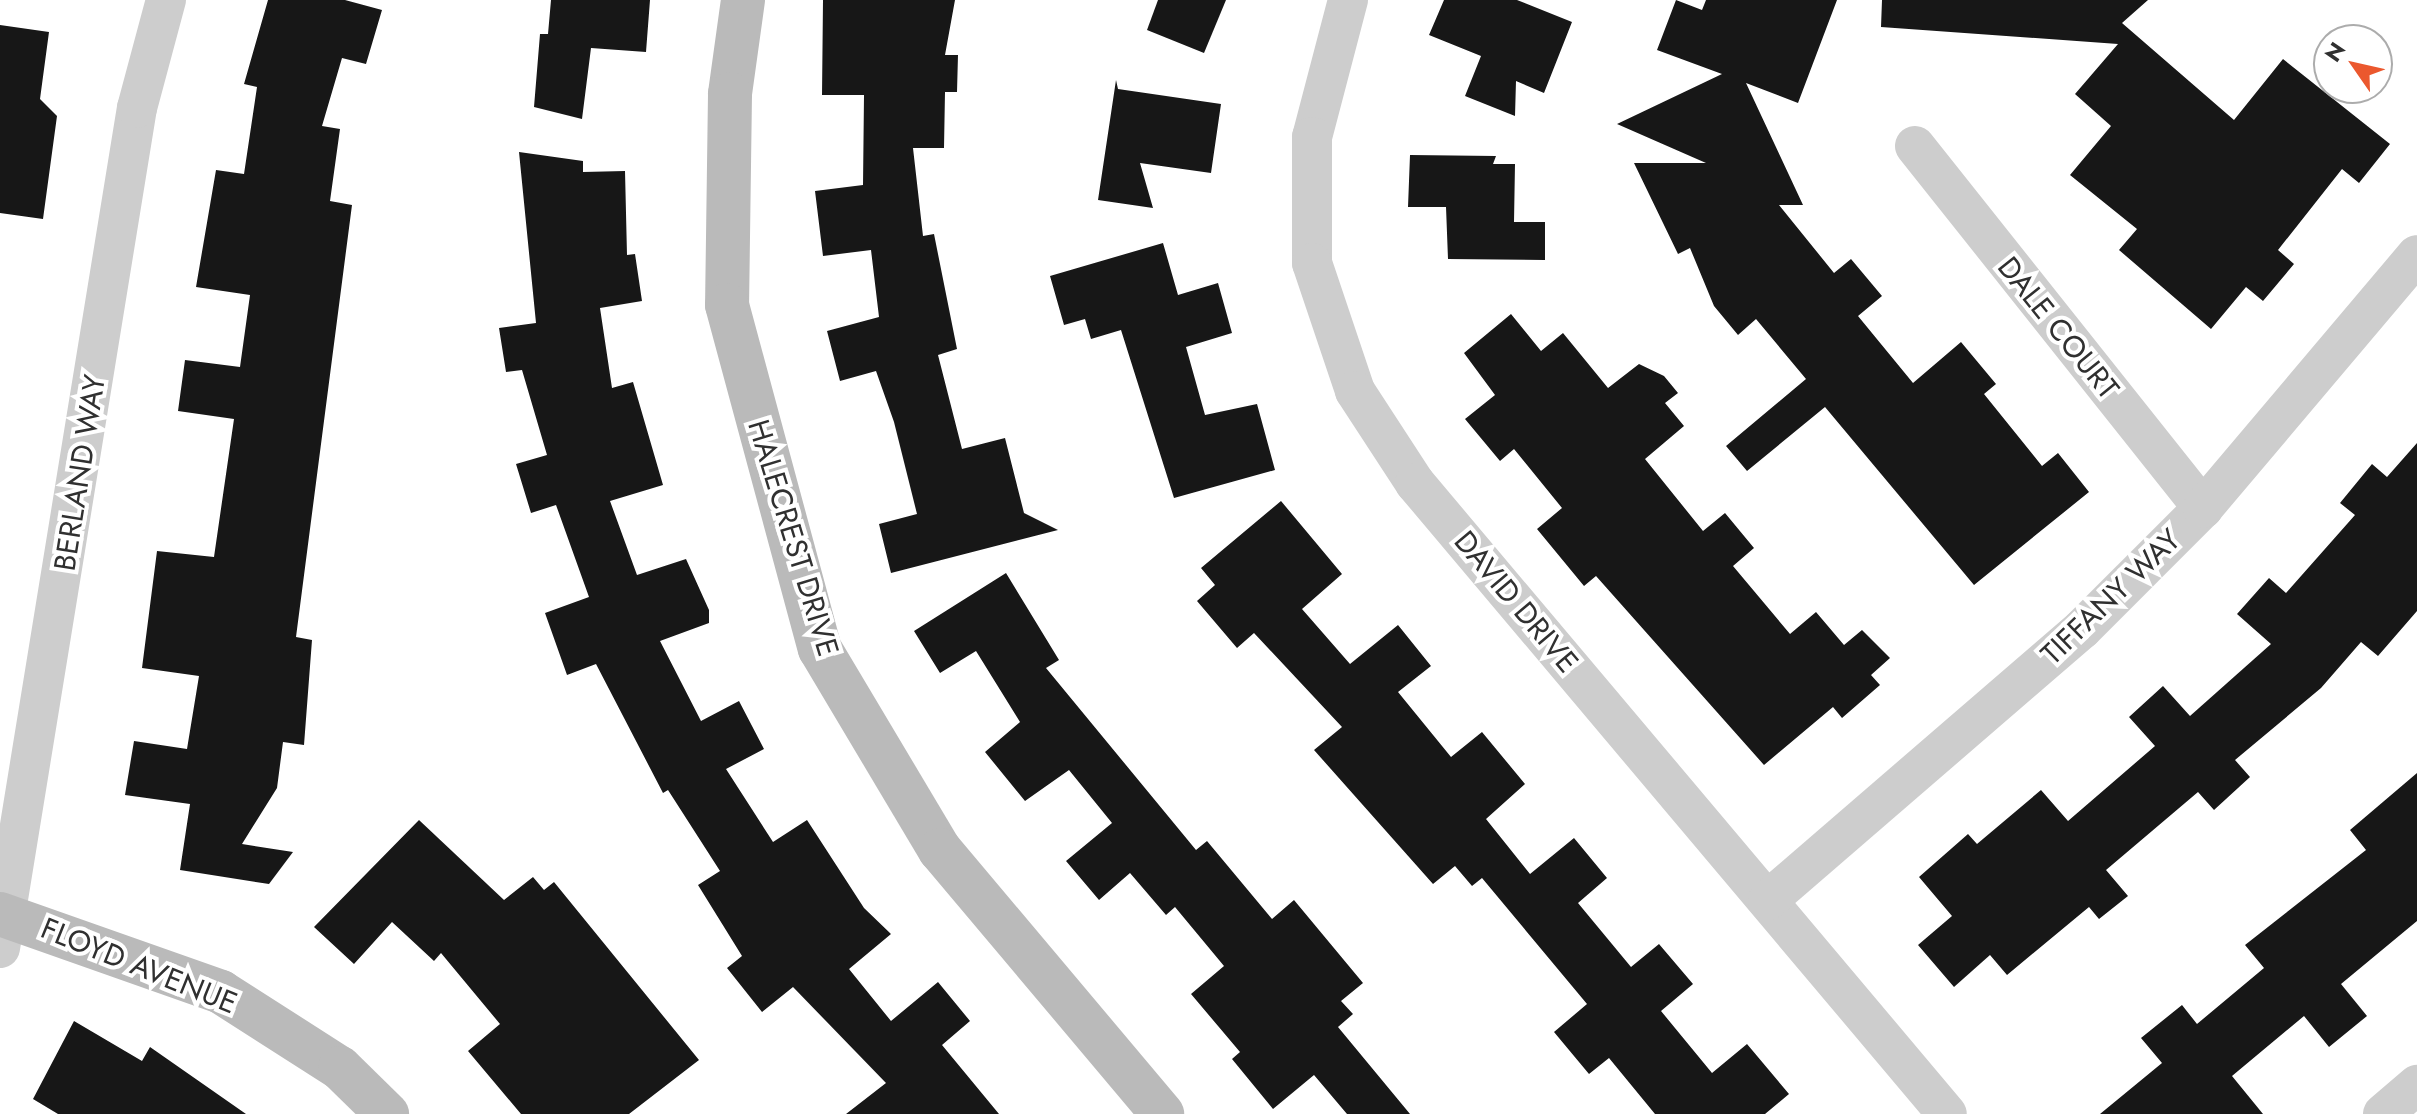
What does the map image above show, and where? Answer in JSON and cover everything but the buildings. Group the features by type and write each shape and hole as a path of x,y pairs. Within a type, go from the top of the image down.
{"street":[{"name":"BERLAND WAY","path":"3,926 137,108 166,0"},
{"name":"HALECREST DRIVE","path":"743,0 730,94 727,305 820,649 940,850 1162,1114"},
{"name":"DAVID DRIVE","path":"1348,0 1312,137 1312,263 1355,391 1415,483 1947,1114"},
{"name":"DALE COURT","path":"1915,146 2203,508"},
{"name":"TIFFANY WAY","path":"1768,900 2082,629 2203,508 2417,255"},
{"name":"FLOYD AVENUE","path":"3,926 221,992 340,1068 387,1114"},
{"path":"2383,1114 2417,1085"}]}
